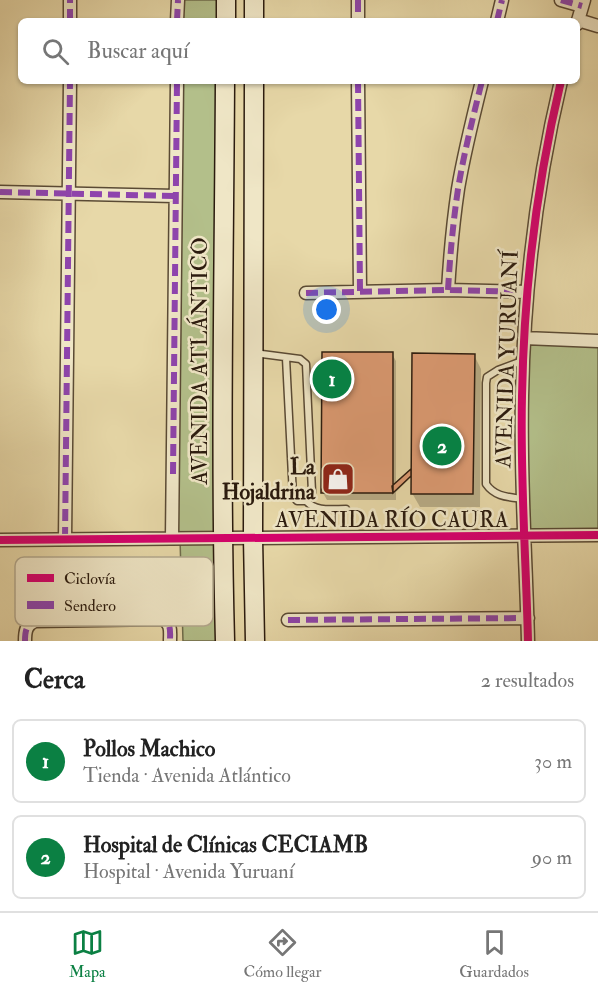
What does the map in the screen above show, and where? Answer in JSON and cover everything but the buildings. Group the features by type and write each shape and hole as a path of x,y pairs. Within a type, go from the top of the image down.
{"main road":[{"path":"226,0 226,18"},
{"path":"254,0 254,18"},
{"name":"AVENIDA ATLÁNTICO","path":"225,84 222,538 225,641"},
{"path":"254,84 252,538 255,641"}],"street":[{"path":"70,0 70,18"},
{"path":"177,18 178,0"},
{"path":"358,0 358,18"},
{"path":"498,18 502,0"},
{"path":"561,0 583,3 579,18"},
{"path":"580,22 598,26"},
{"path":"66,539 70,84"},
{"path":"172,538 177,84"},
{"path":"358,84 360,291"},
{"path":"448,290 458,189 481,84"},
{"name":"AVENIDA YURUANÍ","path":"528,641 522,464 524,338 535,213 560,84"},
{"path":"0,192 175,196"},
{"path":"306,293 448,290 527,292"},
{"path":"524,338 598,341"},
{"name":"AVENIDA RÍO CAURA","path":"0,540 598,535"},
{"path":"288,620 528,618"},
{"path":"25,641 28,626"}],"lane":[{"path":"253,353 300,359 306,364 312,492 306,501"},
{"path":"286,358 293,496 297,501 306,501 312,507 346,509"},
{"path":"523,361 490,374 486,383 486,484 495,494 524,499"}],"green space":[{"path":"178,0 226,0 226,18 178,18"},
{"path":"177,84 225,84 225,641 183,641 183,626 213,626 213,557 181,557 180,539 172,538"},
{"path":"524,338 598,341 598,535 525,536"}],"marked path":[{"path":"70,0 70,18"},
{"path":"177,18 178,0"},
{"path":"358,0 358,18"},
{"path":"498,18 502,0"},
{"path":"561,0 582,6"},
{"path":"65,539 70,84"},
{"path":"173,474 177,84"},
{"path":"358,84 360,291"},
{"path":"448,290 458,189 481,84"},
{"path":"0,192 175,196"},
{"path":"306,293 448,290 527,292"},
{"path":"288,620 528,618"},
{"path":"25,641 29,626"},
{"path":"169,626 170,641"}],"cycle path":[{"path":"528,641 522,457 525,316 538,198 560,84"},
{"path":"0,540 598,535"}],"place":[{"name":"Pollos Machico","path":"332,379"},
{"name":"Hospital de Clínicas CECIAMB","path":"442,446"},
{"name":"La Hojaldrina","path":"338,479"}]}
